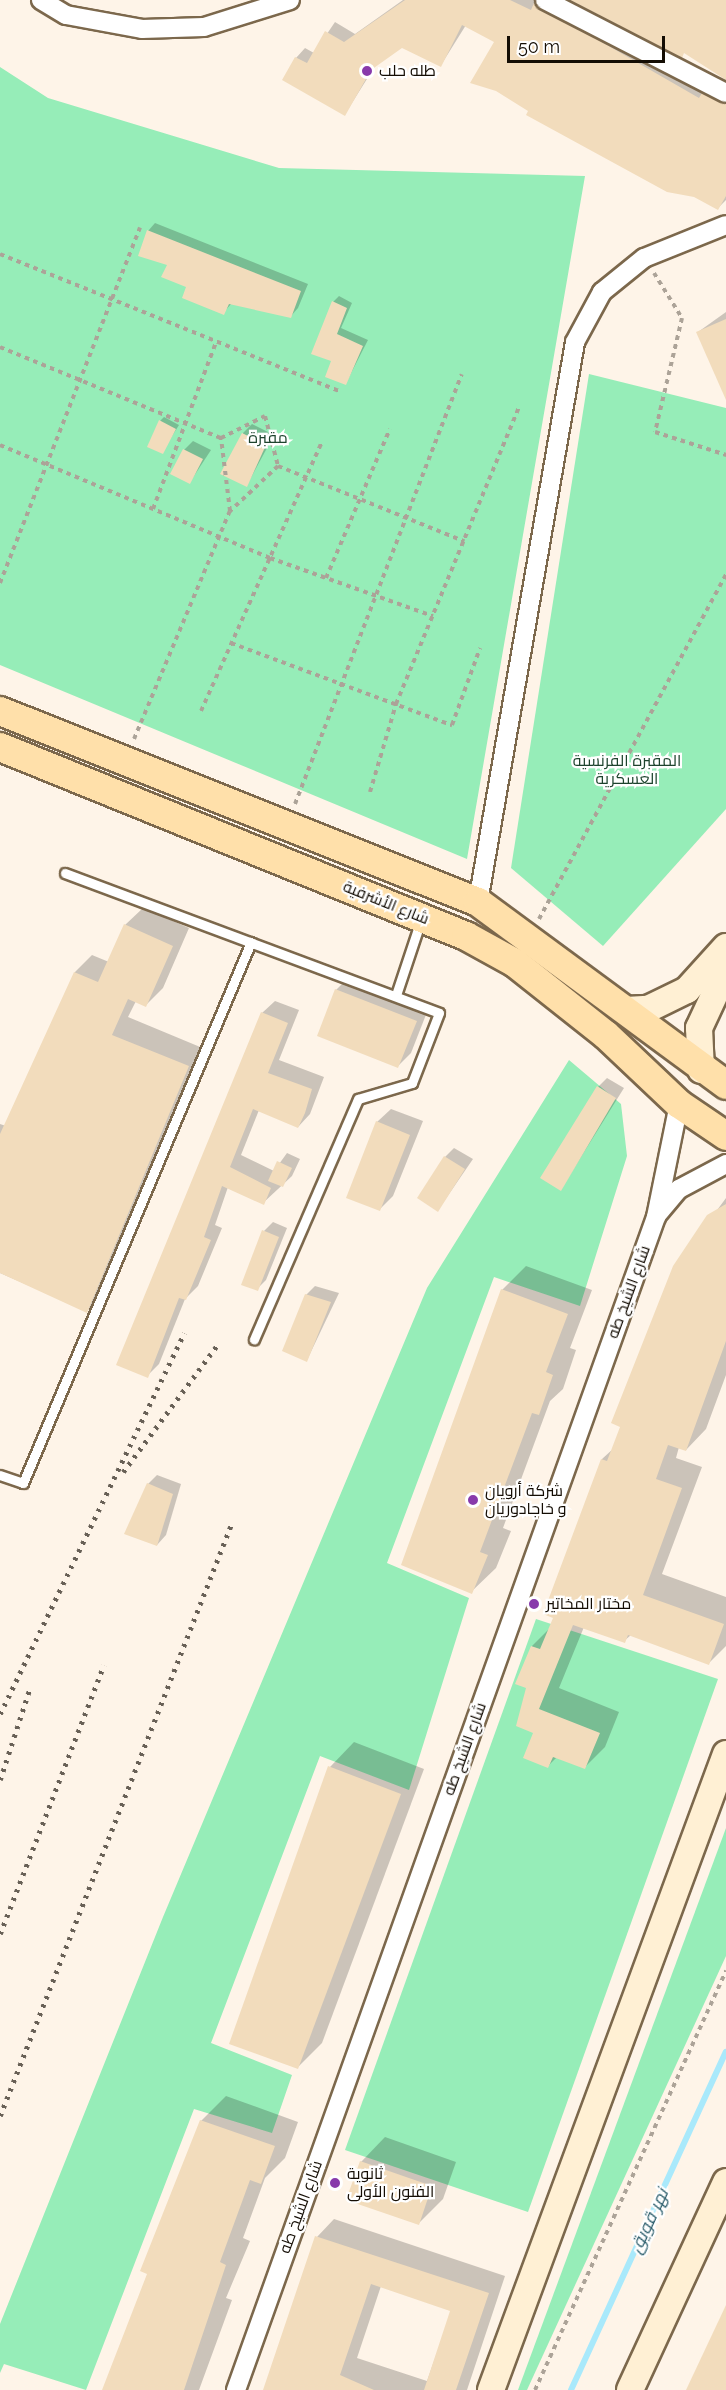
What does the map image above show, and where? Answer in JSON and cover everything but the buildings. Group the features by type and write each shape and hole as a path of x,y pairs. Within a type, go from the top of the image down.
{"main road":[{"path":"0,711 478,902 626,1010 701,1070 726,1085"},
{"name":"شارع الأشرفية","path":"0,747 422,918 515,963 606,1035 679,1104 726,1136"},
{"path":"626,1010 648,1008 687,990 726,947"},
{"path":"679,1104 701,1070 699,1028 726,970"},
{"path":"492,2390 726,1754"},
{"path":"630,2390 726,2182"}],"street":[{"path":"41,0 142,29 204,27 290,0"},
{"path":"545,0 726,93"},
{"path":"478,902 575,342 602,292 644,258 703,237 726,225"},
{"path":"703,237 726,243"},
{"name":"شارع الشيخ طه","path":"236,2390 656,1217 679,1104"},
{"path":"656,1217 679,1189 702,1172 726,1164"}],"lane":[{"path":"65,873 439,1013 412,1083 358,1099 254,1339"},
{"path":"396,995 422,918"},
{"path":"0,1474 23,1483 251,942"}],"path":[{"path":"0,583 140,228"},
{"path":"0,254 341,393"},
{"path":"644,258 682,318 655,432 726,455"},
{"path":"153,509 216,342"},
{"path":"0,347 221,438 265,416 278,466"},
{"path":"287,825 462,374"},
{"path":"370,792 396,704 519,407"},
{"path":"326,578 390,429"},
{"path":"221,438 230,511"},
{"path":"201,711 322,442"},
{"path":"0,445 270,558 433,616"},
{"path":"278,466 464,541"},
{"path":"125,761 230,511 278,466"},
{"path":"528,939 726,574"},
{"path":"231,643 342,682 452,725 480,648"},
{"path":"535,2390 726,1970"}],"green space":[{"name":"مقبرة","path":"0,67 48,98 279,168 585,176 467,859 0,665"},
{"name":"المقبرة الفرنسية العسكرية","path":"589,374 726,408 726,809 603,946 511,868"},
{"path":"569,1060 621,1104 627,1156 580,1306 494,1277 387,1563 469,1598 409,1790 320,1756 211,2043 292,2075 272,2133 194,2109 86,2390 4,2364 0,2373 0,2324 163,1917 427,1288"},
{"path":"536,1619 718,1679 528,2212 345,2150"},
{"path":"726,1828 726,1956 527,2390 518,2390"}],"waterway":[{"name":"نهر قويق","path":"571,2390 726,2052"}],"railway":[{"path":"0,1714 184,1333"},
{"path":"123,1472 218,1344"},
{"path":"0,2116 231,1525"},
{"path":"0,1934 104,1665"},
{"path":"0,1780 29,1691"}],"place":[{"name":"طله حلب","path":"367,71"},
{"name":"شركة أرويان و خاجادوريان","path":"473,1500"},
{"name":"مختار المخاتير","path":"534,1604"},
{"name":"ثانوية الفنون الأولى","path":"335,2183"}]}
